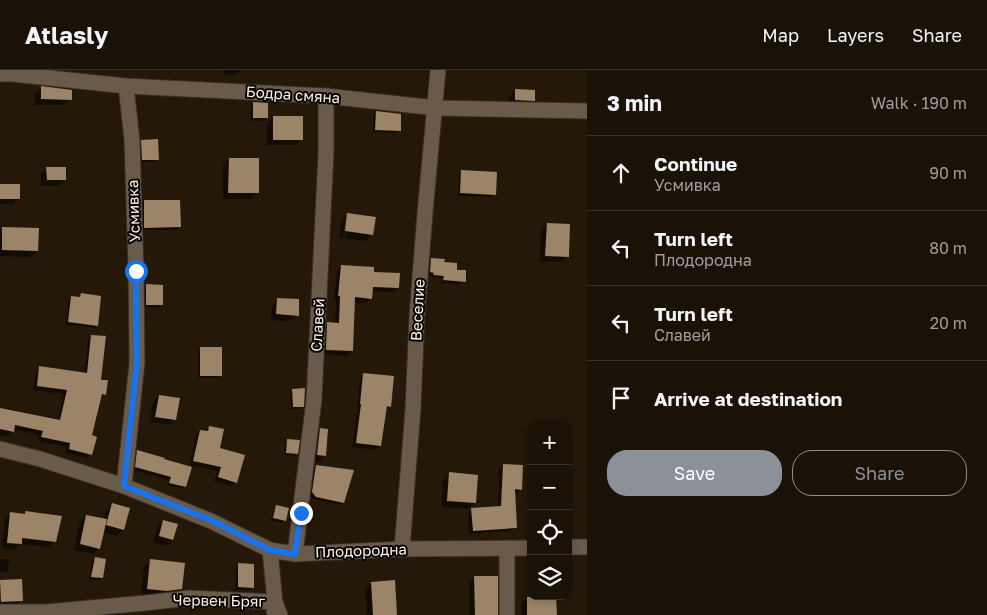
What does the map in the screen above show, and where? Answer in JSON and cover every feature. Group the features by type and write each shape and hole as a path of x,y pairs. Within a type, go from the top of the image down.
{"street":[{"name":"Веселие","path":"402,549 413,409 417,315 438,70"},
{"name":"Бодра смяна","path":"8,73 126,86 326,96 436,108 587,111"},
{"name":"Усмивка","path":"124,486 137,363 132,140 126,86"},
{"name":"Славей","path":"295,554 314,400 325,162 326,96"},
{"name":"Плодородна","path":"0,449 40,459 124,486 211,520 270,550 295,554 402,549 527,548"},
{"path":"572,547 587,547"},
{"path":"507,548 507,615"},
{"path":"270,550 276,611"},
{"name":"Червен Бряг","path":"0,612 46,613 189,598 276,611"}],"building":[{"path":"41,86 72,90 72,100 41,99"},
{"path":"515,89 535,90 535,101 515,100"},
{"path":"253,102 268,103 268,118 253,118"},
{"path":"376,111 401,114 401,131 375,130"},
{"path":"273,116 303,116 303,140 273,140"},
{"path":"158,139 159,160 142,160 141,140"},
{"path":"229,158 259,158 259,193 228,193"},
{"path":"46,167 66,167 66,180 47,180"},
{"path":"461,170 497,172 496,195 460,193"},
{"path":"0,184 20,184 20,199 0,199"},
{"path":"144,200 180,200 181,227 144,228"},
{"path":"347,213 376,217 373,235 345,231"},
{"path":"547,223 570,224 569,257 545,256"},
{"path":"2,227 39,228 38,251 2,250"},
{"path":"431,258 445,259 444,262 457,263 457,270 466,270 466,282 443,280 444,276 433,275 434,273 430,272"},
{"path":"341,265 374,267 374,272 400,273 399,288 373,287 372,299 355,297 353,351 326,350 327,322 339,323 340,296 338,296"},
{"path":"146,284 163,285 163,305 146,305"},
{"path":"81,293 101,296 98,326 68,322 71,296 80,297"},
{"path":"277,298 299,299 299,316 276,314"},
{"path":"91,335 106,336 101,380 108,380 106,395 102,394 92,435 97,437 92,455 69,449 70,443 41,437 43,431 15,425 14,432 0,429 0,408 60,420 67,390 37,386 39,366 87,373"},
{"path":"200,347 222,347 222,376 200,376"},
{"path":"363,373 394,376 391,407 387,406 381,446 356,443"},
{"path":"305,388 304,407 293,407 292,389"},
{"path":"159,395 180,398 176,420 155,417"},
{"path":"209,426 224,429 220,448 245,455 237,483 218,477 221,467 193,461 200,430 208,431"},
{"path":"320,428 328,429 326,456 317,455"},
{"path":"287,439 300,440 298,454 286,453"},
{"path":"137,450 192,467 186,487 169,483 171,477 135,467"},
{"path":"503,464 523,465 522,490 515,489 517,528 473,531 471,508 501,506"},
{"path":"316,465 354,470 344,503 316,497 312,492"},
{"path":"449,472 478,475 476,503 447,501"},
{"path":"112,503 130,508 124,530 106,525"},
{"path":"276,505 289,508 286,521 273,518"},
{"path":"25,511 62,516 56,542 22,538 22,544 7,543 10,512 25,514"},
{"path":"86,515 107,519 100,549 80,544"},
{"path":"163,520 178,524 173,540 159,536"},
{"path":"95,557 106,559 103,578 91,577"},
{"path":"150,559 185,563 182,589 167,591 147,589"},
{"path":"238,563 254,564 254,588 238,587"},
{"path":"474,576 498,576 498,615 475,615"},
{"path":"22,579 23,601 1,602 0,580"},
{"path":"395,580 397,615 373,615 371,582"},
{"path":"527,600 556,600 557,615 527,615"}],"route":[{"path":"136,271 137,363 124,486 211,520 270,550 295,554 301,513"}]}
